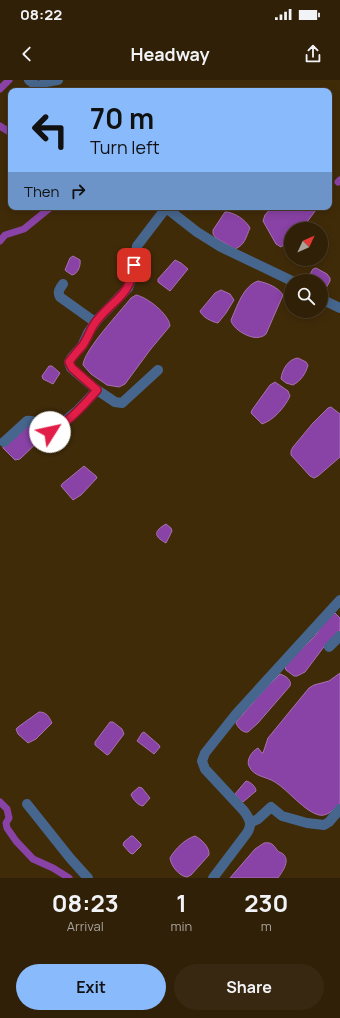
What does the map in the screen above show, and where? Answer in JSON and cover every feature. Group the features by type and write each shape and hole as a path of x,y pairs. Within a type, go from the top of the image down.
{"street":[{"path":"36,85 58,80"},
{"path":"158,370 122,403 115,402 97,390 72,368 69,362 82,346 95,322 128,288 133,274 137,246 164,210"},
{"path":"169,210 197,232 221,247 284,277"},
{"path":"63,284 59,290 60,297 95,322"},
{"path":"328,302 340,308"},
{"path":"4,442 30,421 34,422 46,431 50,432 54,430 78,410 97,390"},
{"path":"212,878 247,833 250,828 250,823 244,811 202,764 203,757 211,744 236,714 338,606"},
{"path":"329,647 340,636"},
{"path":"27,804 88,878"},
{"path":"250,823 258,819 271,807 282,816 307,823 324,825 329,822 340,809"}],"shaded area":[{"path":"269,210 316,210 307,222 284,222 284,245 281,247 276,244 263,221 265,215"},
{"path":"225,212 232,213 239,217 246,222 250,228 243,243 235,249 216,238 213,234 213,230"},
{"path":"73,256 80,260 80,262 77,271 72,275 65,270 70,258"},
{"path":"175,260 188,269 170,291 158,282 158,279"},
{"path":"316,268 327,274 310,274 313,269"},
{"path":"328,275 330,278 328,284"},
{"path":"258,281 272,286 283,295 266,334 262,337 256,338 242,333 235,327 231,320 244,292 248,287"},
{"path":"221,290 230,294 234,300 218,323 208,319 200,311 215,293"},
{"path":"136,295 146,299 162,311 169,321 170,326 125,384 119,387 107,385 91,374 83,365 85,358 103,331 131,298"},
{"path":"298,358 306,362 308,365 306,371 301,379 293,385 286,383 281,379 284,369 291,360"},
{"path":"49,366 52,366 60,373 53,384 43,379 42,376"},
{"path":"275,382 288,391 290,396 279,413 262,424 251,413 270,385"},
{"path":"331,407 340,414 340,457 314,478 310,476 291,455 291,451 313,423 328,408"},
{"path":"30,424 44,436 20,459 15,460 3,448 3,446"},
{"path":"84,466 97,478 81,495 73,500 61,486"},
{"path":"166,524 172,531 166,543 157,536 157,531"},
{"path":"335,613 340,618 340,630 323,648 305,672 294,676 286,670 285,667 291,659 315,636 325,621"},
{"path":"340,673 340,804 328,814 319,815 308,810 275,782 260,776 251,770 248,761 256,749 258,748 263,753 268,738 309,688 329,681"},
{"path":"280,674 288,678 290,686 258,723 248,732 243,731 237,725 237,721"},
{"path":"39,712 46,714 52,723 36,739 28,743 18,734 16,729"},
{"path":"110,722 113,722 122,729 124,734 107,755 95,745 95,742"},
{"path":"144,732 160,747 154,754 137,741"},
{"path":"246,781 253,785 256,791 243,802 235,794"},
{"path":"139,787 142,788 150,798 143,806 137,803 131,795"},
{"path":"133,836 141,844 141,846 133,854 130,853 123,845 124,842"},
{"path":"195,836 207,846 209,855 191,875 187,877 181,875 176,870 170,858 181,845 188,839"},
{"path":"264,843 272,844 286,858 285,867 278,878 230,878 255,849"}],"waterway":[{"path":"0,89 9,80"},
{"path":"0,126 8,131"},
{"path":"0,241 5,235 24,229 47,210"},
{"path":"0,802 7,809 9,818 6,823 7,828 16,841 33,859 53,868 69,878"}],"route":[{"path":"50,432 59,427 97,390 72,368 69,365 69,362 82,346 88,333 98,319 128,288 132,279 134,265"}]}
